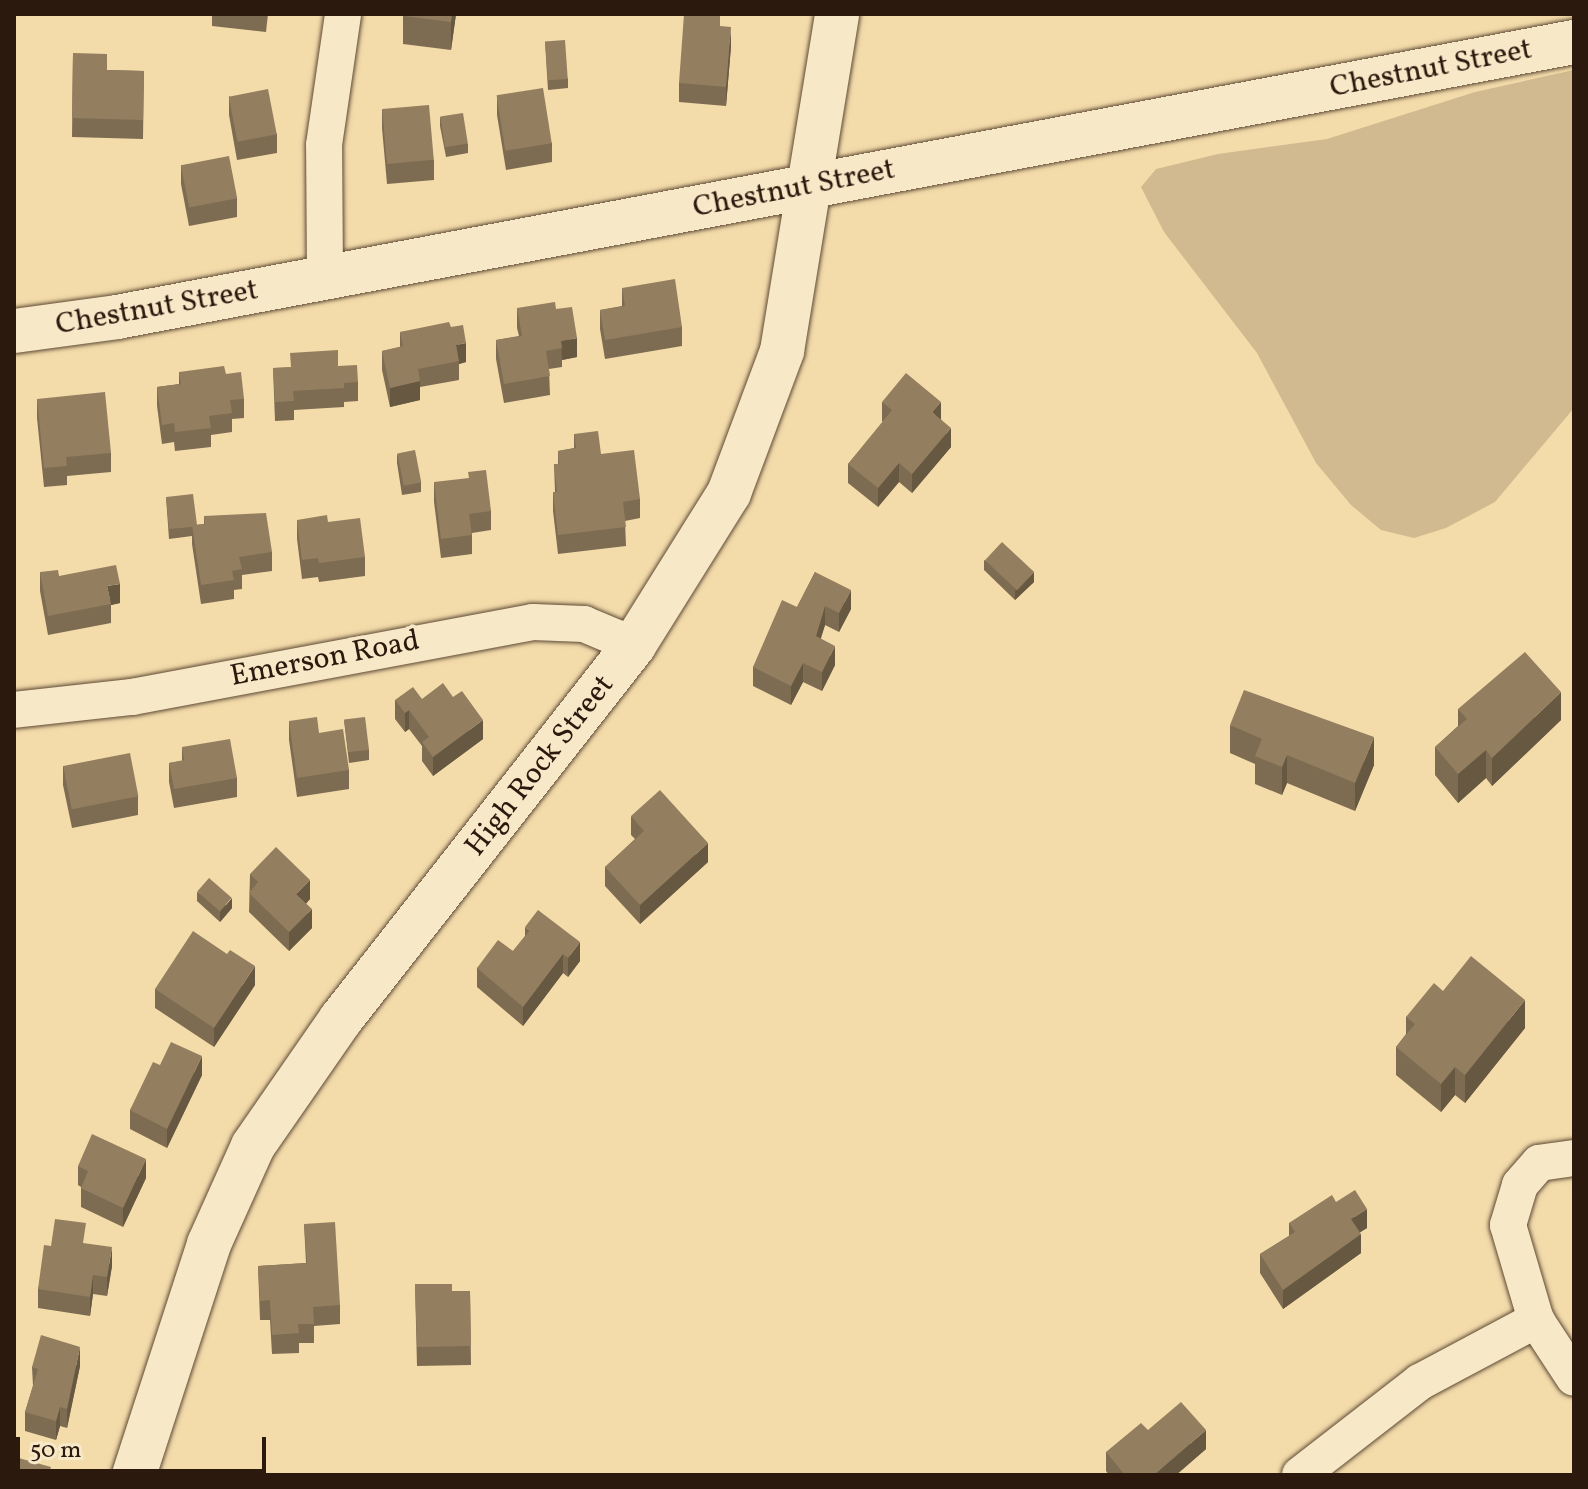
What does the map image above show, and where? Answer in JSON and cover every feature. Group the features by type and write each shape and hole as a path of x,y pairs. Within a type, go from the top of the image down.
{"street":[{"path":"325,277 324,145 343,14"},
{"name":"High Rock Street","path":"134,1475 209,1244 253,1146 341,1019 634,645 709,532 760,418 782,351 837,14"},
{"name":"Chestnut Street","path":"14,331 81,323 1574,42"},
{"name":"Emerson Road","path":"14,710 140,695 533,622 584,624 634,645"},
{"path":"1574,1158 1539,1163 1520,1185 1508,1225 1536,1320 1574,1378"},
{"path":"1300,1475 1420,1382 1536,1320"}],"shaded area":[{"path":"1574,70 1574,408 1495,502 1446,528 1414,538 1381,530 1351,505 1316,463 1257,353 1164,232 1141,187 1156,169 1218,154 1327,139 1475,92"}],"building":[{"path":"403,14 452,14 451,22"},
{"path":"684,14 720,14 720,26 731,27 726,87 679,83"},
{"path":"565,40 568,79 548,80 545,41"},
{"path":"73,53 107,54 107,70 144,71 143,120 72,118"},
{"path":"543,88 552,143 505,151 497,95"},
{"path":"268,89 277,134 238,142 229,97"},
{"path":"429,105 434,160 387,164 382,109"},
{"path":"463,113 468,144 445,147 440,117"},
{"path":"229,156 237,198 189,208 181,165"},
{"path":"675,279 682,327 605,340 600,310 625,306 622,288"},
{"path":"555,302 556,309 572,307 577,338 561,341 562,348 546,351 550,376 504,384 496,340 522,336 517,308"},
{"path":"449,322 451,327 463,325 466,343 456,345 459,361 418,369 420,381 390,388 382,351 403,346 400,332"},
{"path":"338,350 338,366 357,365 358,382 344,383 344,388 293,391 294,401 275,402 273,368 291,367 290,353"},
{"path":"224,366 226,374 241,372 244,399 230,400 232,413 209,416 211,428 175,432 174,423 162,425 157,387 181,384 179,372"},
{"path":"906,373 941,402 932,412 951,428 912,474 899,463 878,488 848,464 892,410 882,402"},
{"path":"105,392 111,453 66,457 67,466 44,468 37,399"},
{"path":"598,431 601,454 634,450 640,499 623,502 626,527 558,535 553,492 557,492 554,464 559,464 558,451 576,448 574,434"},
{"path":"415,450 421,482 404,486 397,453"},
{"path":"486,470 491,511 469,514 472,535 441,539 434,482 469,478 468,472"},
{"path":"193,494 197,525 169,529 166,497"},
{"path":"266,513 272,552 239,557 242,569 232,571 234,580 201,585 192,525 205,524 204,516"},
{"path":"327,515 328,522 360,518 365,557 319,563 318,558 302,560 297,520"},
{"path":"1002,542 1034,572 1017,590 985,560"},
{"path":"116,565 120,584 107,586 111,604 48,616 40,572 58,570 59,576"},
{"path":"815,572 851,590 839,613 825,606 816,636 835,646 822,672 803,663 791,686 753,667 782,600 797,607"},
{"path":"1525,652 1561,692 1492,758 1486,750 1458,774 1435,747 1467,719 1458,709"},
{"path":"443,683 453,697 462,691 483,720 433,757 422,742 429,737 409,710 405,713 395,700 413,687 422,699"},
{"path":"1244,690 1374,737 1355,783 1287,755 1282,767 1255,756 1262,739 1230,725"},
{"path":"317,717 319,733 343,729 349,770 297,778 289,721"},
{"path":"365,717 369,750 348,752 344,720"},
{"path":"230,739 237,778 174,789 169,763 184,760 182,747"},
{"path":"130,753 138,796 72,809 63,766"},
{"path":"14,762 16,762 14,812"},
{"path":"660,790 708,843 640,905 605,867 644,831 631,816"},
{"path":"276,847 310,880 296,894 312,909 289,932 249,893 258,882 250,874"},
{"path":"209,878 232,898 220,911 197,892"},
{"path":"538,910 580,942 568,958 563,954 523,1007 477,968 498,940 513,951 530,930 525,927"},
{"path":"193,931 227,954 230,950 255,966 214,1028 155,989"},
{"path":"1471,956 1525,1000 1465,1075 1455,1067 1441,1084 1396,1047 1415,1024 1406,1017 1434,983 1443,991"},
{"path":"171,1042 202,1056 167,1129 130,1110 153,1062 160,1065"},
{"path":"92,1134 146,1159 123,1208 81,1188 88,1171 78,1166"},
{"path":"1355,1190 1367,1209 1351,1219 1361,1234 1283,1290 1260,1254 1295,1232 1289,1223 1332,1195 1336,1202"},
{"path":"55,1219 86,1223 83,1243 112,1247 107,1277 93,1275 90,1297 38,1289 44,1245 51,1246"},
{"path":"335,1222 340,1305 313,1307 314,1324 298,1324 299,1333 272,1335 270,1300 260,1301 258,1266 307,1263 304,1224"},
{"path":"415,1284 452,1284 452,1291 470,1291 471,1346 417,1347"},
{"path":"41,1335 80,1347 67,1409 60,1407 56,1421 25,1412 38,1369 32,1367"},
{"path":"1181,1402 1206,1430 1154,1475 1125,1475 1106,1452 1141,1423 1148,1430"},
{"path":"15,1457 51,1467 48,1475 14,1475"}]}
